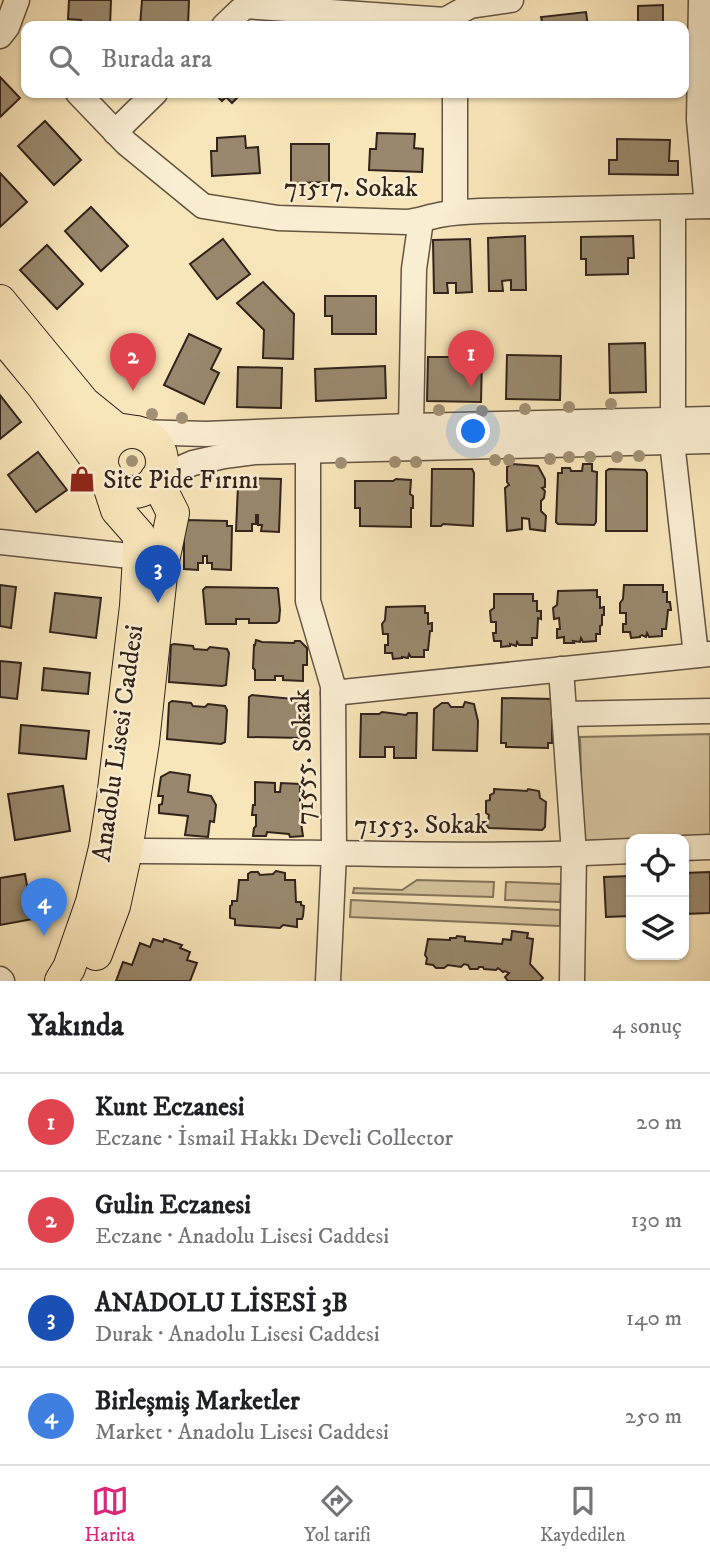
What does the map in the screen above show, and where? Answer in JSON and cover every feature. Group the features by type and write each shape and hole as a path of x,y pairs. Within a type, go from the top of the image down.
{"main road":[{"path":"0,301 84,403 116,429 136,432 146,435 160,450 161,470 150,486 142,490 124,490 109,480 104,472 104,453 116,436 136,432"},
{"name":"Anadolu Lisesi Caddesi","path":"0,334 43,386 104,472 117,510 138,535 135,620 105,848 92,902 69,968 61,981"},
{"name":"Anadolu Lisesi Caddesi","path":"85,981 114,906 144,739 162,566 173,513 156,479"}],"street":[{"path":"11,35 17,0"},
{"path":"230,21 246,3 445,20 470,6 511,0"},
{"path":"701,0 699,120 709,206"},
{"name":"71517. Sokak","path":"83,98 126,143 202,206 278,218 407,222 455,212 709,206"},
{"path":"115,132 150,98"},
{"path":"455,98 455,212"},
{"path":"333,694 703,655 673,431 673,207"},
{"path":"411,426 414,269 421,220"},
{"path":"156,479 193,463 255,452 673,431 710,419"},
{"path":"136,432 206,434 411,426 673,431 710,441"},
{"name":"71555. Sokak","path":"308,451 308,601 333,694 334,853 328,981"},
{"path":"0,542 139,557"},
{"path":"561,670 575,854 572,981"},
{"path":"564,714 710,711"},
{"path":"689,848 710,847"},
{"name":"71553. Sokak","path":"126,851 575,854 626,851"}],"shaded area":[{"path":"710,734 710,838 689,838 689,834 626,834 626,840 583,841 580,737"},
{"path":"417,880 494,882 493,897 353,893 354,888 402,890"},
{"path":"506,882 561,884 560,902 505,900"},
{"path":"351,900 560,910 560,926 350,917"}],"building":[{"path":"69,0 111,0 110,21 68,19"},
{"path":"142,0 189,0 188,21 140,21"},
{"path":"663,5 663,21 638,21 638,6"},
{"path":"586,12 587,21 542,21 541,17"},
{"path":"0,77 20,98 0,117"},
{"path":"45,121 81,160 54,185 18,146"},
{"path":"377,133 415,134 414,148 423,149 422,172 369,170 370,149 376,149"},
{"path":"245,136 246,148 258,147 260,173 212,176 211,151 217,151 217,138"},
{"path":"617,139 670,140 669,161 678,161 678,175 609,174 609,160 617,160"},
{"path":"291,144 329,144 329,182 291,183"},
{"path":"0,173 27,202 0,227"},
{"path":"91,207 128,246 101,271 65,231"},
{"path":"525,236 526,290 511,290 511,280 502,281 503,291 489,291 488,238"},
{"path":"633,236 634,258 628,258 628,274 586,275 586,259 581,259 581,237"},
{"path":"223,239 250,274 217,299 190,264"},
{"path":"470,239 472,292 456,293 456,283 447,283 448,293 434,293 433,240"},
{"path":"47,245 83,284 57,309 20,270"},
{"path":"263,282 294,314 293,359 263,358 264,330 237,303"},
{"path":"325,296 376,296 376,334 332,334 332,316 325,316"},
{"path":"189,334 221,349 211,369 219,373 204,404 164,385"},
{"path":"645,343 646,392 610,393 609,344"},
{"path":"507,355 561,356 560,400 506,399"},
{"path":"428,357 482,357 481,402 427,401"},
{"path":"385,366 386,398 316,401 315,369"},
{"path":"238,367 282,368 281,408 237,407"},
{"path":"0,395 21,422 0,439"},
{"path":"38,452 67,490 36,512 8,475"},
{"path":"512,464 538,466 545,479 541,511 546,516 545,531 530,529 529,519 522,518 522,529 507,531 505,488 509,485 507,467"},
{"path":"583,464 592,464 592,471 597,472 596,522 594,525 558,524 558,473 562,473 562,468 582,471"},
{"path":"432,469 472,469 473,526 431,526"},
{"path":"645,470 647,473 647,531 606,531 606,471"},
{"path":"240,478 281,479 279,532 261,531 258,515 256,524 252,524 252,531 236,531"},
{"path":"411,480 411,527 360,526 360,508 355,508 355,481"},
{"path":"186,520 227,521 227,526 232,526 231,570 212,569 212,563 207,563 207,556 203,556 203,563 198,563 198,570 184,569"},
{"path":"0,585 16,587 11,628 0,626"},
{"path":"624,585 663,585 663,592 667,592 667,602 670,602 671,610 668,610 666,629 662,629 662,636 649,637 647,633 646,637 642,635 631,638 630,632 623,632 626,613 620,613 620,603"},
{"path":"206,587 277,588 279,621 249,623 249,619 236,619 236,624 206,624 203,590"},
{"path":"597,590 600,608 604,607 604,615 596,641 583,642 581,638 580,642 564,643 564,637 557,638 559,618 554,619 553,608 557,605 558,591"},
{"path":"55,593 101,598 96,638 50,632"},
{"path":"494,594 533,594 533,601 537,601 537,611 541,611 541,619 538,618 537,638 532,638 532,645 519,645 517,642 516,646 510,644 501,647 501,641 494,641 496,622 491,622 490,611 494,608"},
{"path":"425,606 428,624 432,623 432,631 424,657 411,657 409,654 408,658 393,659 392,653 385,653 388,634 383,634 382,624 386,607"},
{"path":"256,640 294,643 300,641 307,648 303,681 283,680 283,676 275,676 275,680 255,680 253,668"},
{"path":"171,645 193,646 194,649 227,649 229,653 226,685 169,682"},
{"path":"0,661 21,663 17,699 0,697"},
{"path":"44,668 90,673 88,694 42,690"},
{"path":"252,695 293,699 302,697 305,700 304,738 248,737 249,697"},
{"path":"502,698 552,699 552,743 548,743 548,748 506,747 506,743 501,743"},
{"path":"465,702 474,704 478,721 477,751 433,750 434,709 442,703 448,703 451,707 463,707"},
{"path":"169,703 191,703 193,706 225,706 225,742 221,744 167,739"},
{"path":"382,712 406,715 417,713 416,758 394,758 394,747 385,747 385,757 360,757 361,714"},
{"path":"21,725 89,731 86,759 19,753"},
{"path":"170,772 190,775 188,792 211,796 216,805 214,822 210,821 208,837 185,835 188,816 159,813 163,796 158,796 161,777"},
{"path":"255,782 275,783 275,792 280,792 281,783 300,784 300,803 304,803 304,814 300,816 303,836 290,837 289,834 267,832 266,836 253,836 256,826 256,815 252,815"},
{"path":"63,786 70,831 15,840 8,794"},
{"path":"494,789 539,791 540,798 546,802 545,827 542,830 489,828 485,823 488,822 489,815 486,813 486,801 490,800"},
{"path":"276,871 285,873 285,880 295,880 296,902 301,902 304,906 302,919 297,919 297,927 235,925 235,919 230,918 230,906 232,901 237,901 239,880 248,880 248,874 251,872 258,872 260,875 273,874"},
{"path":"710,872 710,913 689,914 689,873"},
{"path":"25,874 33,919 0,925 0,878"},
{"path":"626,876 626,916 606,917 604,877"},
{"path":"512,931 528,933 527,938 533,939 530,964 543,978 540,981 508,981 505,977 509,973 498,968 470,969 464,964 461,967 448,965 436,968 426,964 428,939 450,940 457,936 465,937 465,941 502,944 503,939 511,940"},
{"path":"153,939 163,942 164,939 182,945 180,948 190,952 187,960 197,963 190,981 116,981 123,962 132,965 140,943 150,947"}],"place":[{"name":"Kunt Eczanesi","path":"471,388"},
{"name":"Gulin Eczanesi","path":"133,391"},
{"name":"Site Pide Fırını","path":"82,479"},
{"name":"ANADOLU LİSESİ 3B","path":"158,603"},
{"name":"Birleşmiş Marketler","path":"44,936"}]}
